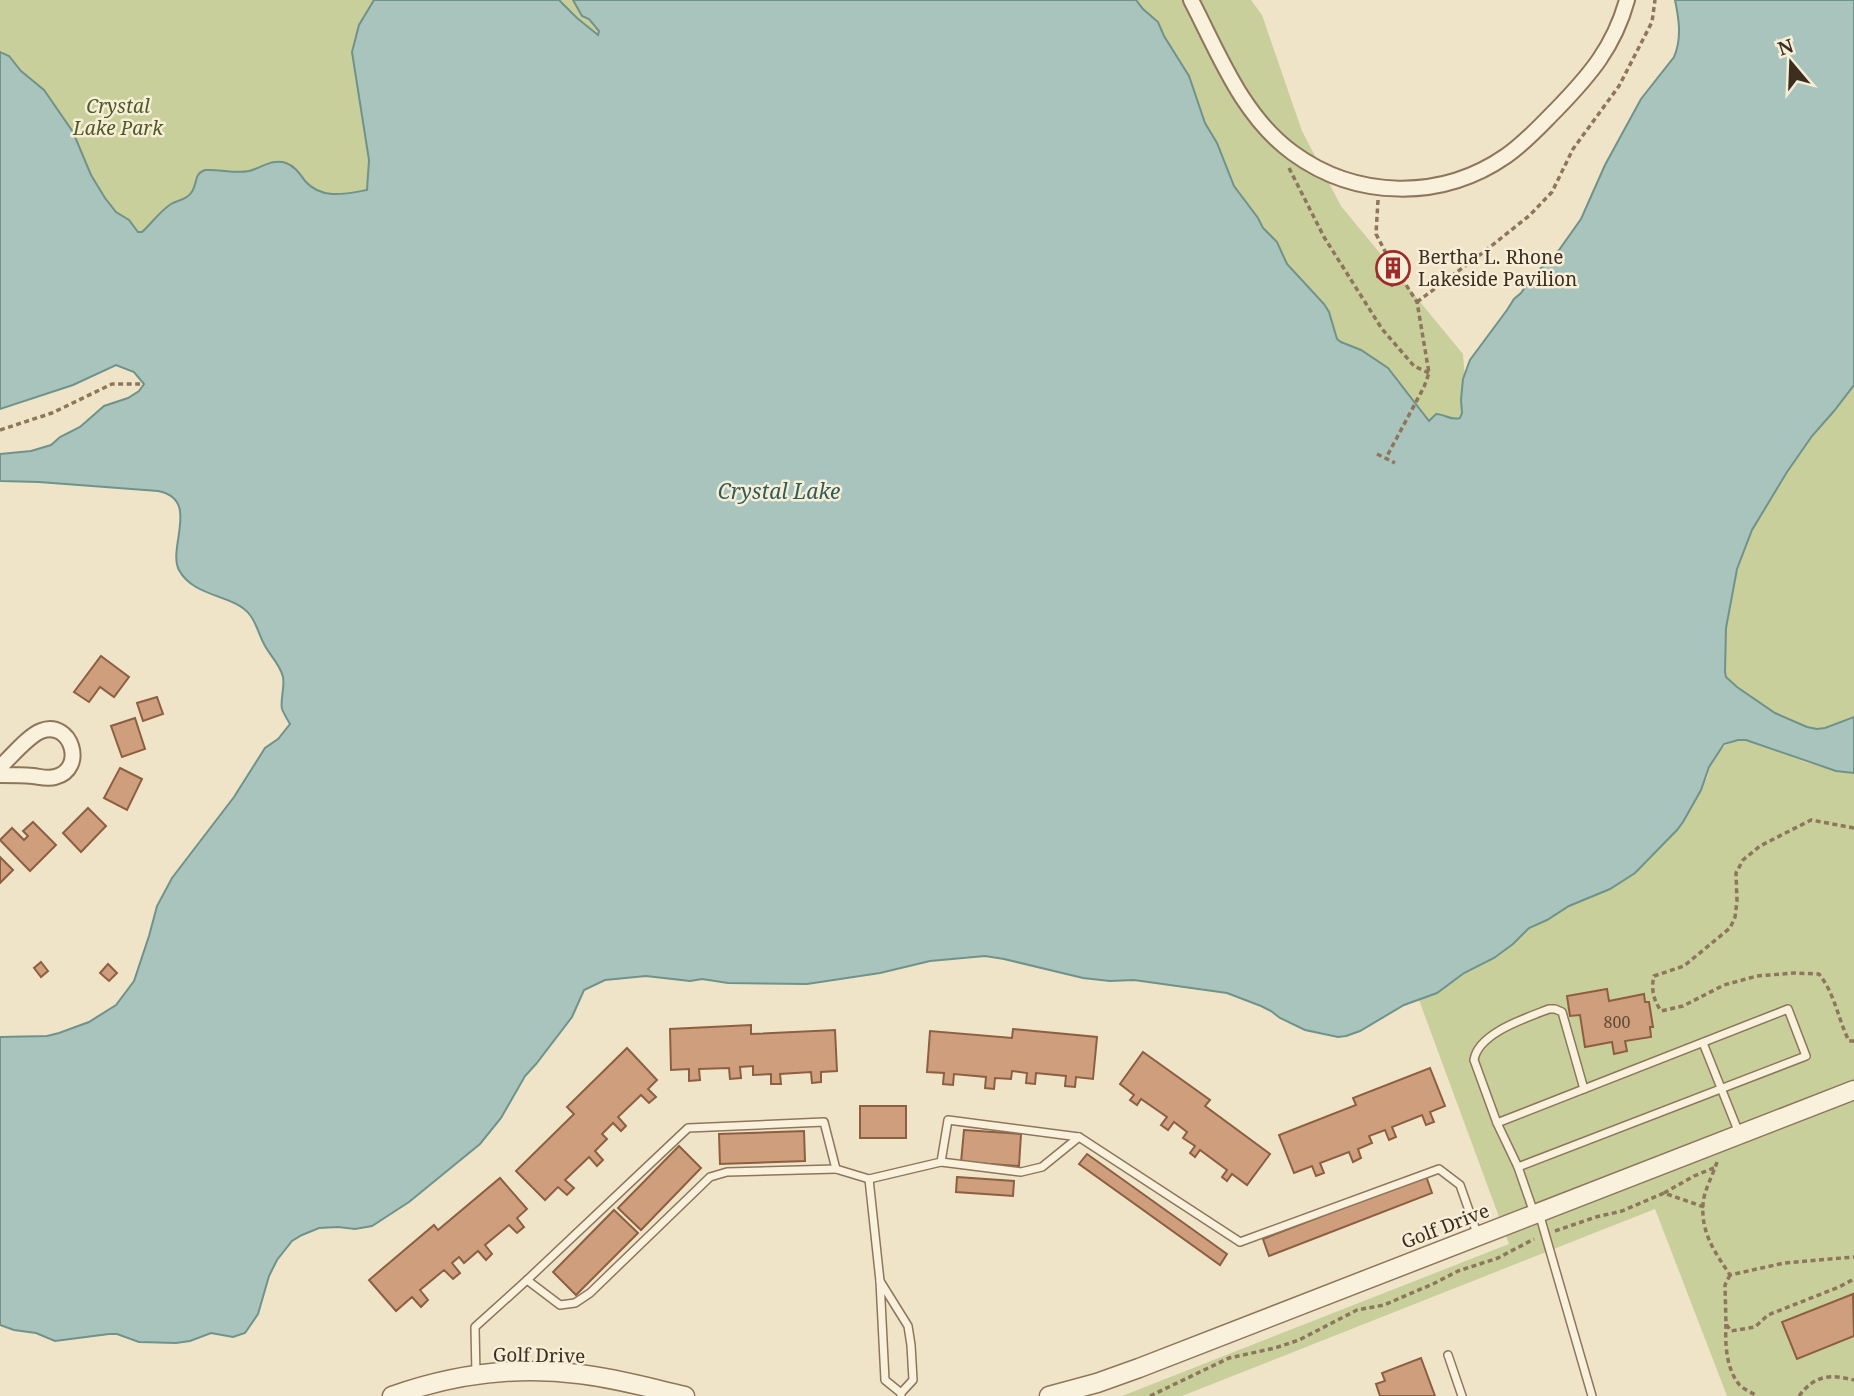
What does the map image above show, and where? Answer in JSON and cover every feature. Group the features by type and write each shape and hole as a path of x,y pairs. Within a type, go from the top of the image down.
{"street":[{"path":"1191,0 1242,98 1278,141 1305,162 1321,170 1358,184 1401,189 1429,187 1458,180 1495,163 1521,145 1597,65 1617,30 1627,0"},
{"path":"0,767 40,731 58,731 66,736 73,750 72,762 66,772 60,775 49,778 0,775"},
{"name":"Golf Drive","path":"1049,1396 1130,1371 1732,1137 1853,1095"},
{"name":"Golf Drive","path":"392,1396 436,1383 528,1371 581,1374 685,1396"}],"lane":[{"path":"1584,1089 1562,1012 1555,1009 1513,1023 1484,1041 1475,1050 1474,1060 1497,1123 1537,1213 1592,1396"},
{"path":"1497,1123 1788,1010 1806,1056 1517,1167"},
{"path":"1703,1042 1722,1089 1732,1137"},
{"path":"941,1163 948,1120 1079,1137 1240,1242 1438,1169 1460,1185 1478,1236"},
{"path":"476,1376 475,1327 688,1128 824,1122 836,1168"},
{"path":"527,1280 560,1305 575,1303 590,1293 710,1177 727,1172 836,1168 869,1179 941,1163 1021,1172 1042,1167 1079,1137"},
{"path":"869,1179 880,1281 885,1380 901,1394 913,1380 910,1335 908,1326 880,1281"},
{"path":"1448,1355 1462,1396"}],"path":[{"path":"1417,302 1530,215 1552,192 1573,149 1619,86 1652,22 1655,0"},
{"path":"1278,141 1289,169 1324,237 1382,328 1414,366 1429,373"},
{"path":"1379,188 1376,234 1417,302 1429,373 1386,458"},
{"path":"0,430 52,413 112,384 144,384"},
{"path":"1377,454 1395,463"},
{"path":"1854,828 1811,820 1760,846 1743,860 1736,873 1737,901 1730,928 1684,966 1654,976 1652,986 1654,1001 1661,1011 1683,1006 1724,985 1757,976 1819,974 1833,995 1841,1026 1850,1041 1854,1041"},
{"path":"1730,1275 1709,1244 1703,1203 1716,1167 1732,1137"},
{"path":"1556,1231 1622,1211 1716,1167"},
{"path":"1664,1193 1704,1207"},
{"path":"1150,1396 1229,1358 1299,1340 1357,1310 1384,1305 1458,1271 1498,1258 1534,1238"},
{"path":"1730,1275 1784,1263 1854,1257"},
{"path":"1730,1275 1725,1285 1726,1347 1730,1367 1739,1385 1757,1396"},
{"path":"1726,1324 1731,1331 1755,1327 1768,1315 1854,1279"},
{"path":"1799,1396 1813,1380 1830,1377 1854,1380"}],"green space":[{"name":"Crystal Lake Park","path":"0,0 607,0 624,47 403,215 0,289"},
{"path":"1129,0 1251,0 1262,15 1302,131 1341,206 1463,354 1469,434 1426,434 1319,328 1281,273"},
{"path":"1854,385 1854,717 1817,729 1782,716 1726,677 1726,628 1740,557 1752,530 1812,436"},
{"path":"1738,740 1758,743 1821,767 1854,773 1854,1396 1727,1396 1655,1209 1182,1396 1122,1396 1509,1244 1419,1000 1437,993 1464,973 1494,958 1529,928 1569,906 1610,889 1635,873 1707,778 1716,754"}],"water":[{"name":"Crystal Lake","path":"374,0 559,0 598,35 599,31 589,19 582,16 573,0 1136,0 1158,22 1189,76 1205,123 1217,143 1234,186 1263,228 1277,242 1287,264 1324,304 1337,339 1361,350 1388,368 1429,421 1436,414 1460,418 1463,379 1470,360 1514,299 1559,250 1581,219 1605,165 1641,99 1674,57 1679,36 1675,0 1854,0 1854,385 1812,436 1752,530 1737,569 1726,628 1725,672 1726,677 1737,687 1775,713 1807,727 1825,728 1854,717 1854,773 1836,771 1746,740 1724,744 1709,767 1701,790 1683,822 1635,873 1610,889 1569,906 1529,928 1494,958 1464,973 1437,993 1404,1005 1360,1031 1346,1036 1338,1037 1305,1030 1261,1006 1227,993 1134,980 1083,978 985,956 930,961 880,973 807,984 728,983 646,976 605,980 584,990 572,1017 525,1076 501,1118 480,1144 409,1202 372,1226 355,1229 319,1228 292,1241 277,1260 269,1276 258,1314 245,1333 233,1337 211,1333 176,1343 139,1342 117,1334 55,1341 36,1333 0,1325 0,1037 47,1036 59,1033 89,1022 116,1005 134,981 157,906 172,878 234,797 265,748 278,739 290,724 282,709 282,672 250,615 234,603 194,586 179,570 176,561 180,514 178,504 171,496 158,491 0,481 0,454 31,451 51,445 80,427 104,406 128,398 144,384 134,372 116,365 73,385 0,409 0,52 9,56 21,71 44,90 73,132 91,175 105,198 116,212 129,220 138,232 142,232 167,207 189,195 197,177 205,170 244,172 281,162 292,166 305,181 319,191 334,194 367,190 369,160 352,52 359,25"}],"building":[{"name":"Bertha L. Rhone Lakeside Pavilion","path":"1394,251 1407,260 1408,277 1392,286 1377,277 1379,259"},
{"path":"101,656 129,677 114,697 100,687 89,702 74,692"},
{"path":"157,697 163,714 143,721 137,703"},
{"path":"135,718 145,749 122,757 111,726"},
{"path":"120,768 142,779 127,810 104,798"},
{"path":"88,808 106,826 81,852 63,833"},
{"path":"33,822 56,845 30,871 0,840 12,828 24,840 28,836 23,831"},
{"path":"0,857 13,870 0,883"},
{"path":"41,962 48,971 41,977 34,968"},
{"path":"108,964 117,973 109,981 100,973"},
{"path":"1607,989 1609,1001 1644,994 1645,1002 1649,1002 1653,1027 1650,1027 1651,1037 1625,1041 1627,1051 1614,1054 1612,1042 1585,1047 1580,1015 1570,1016 1567,996"},
{"path":"751,1025 751,1034 835,1030 837,1071 821,1072 821,1082 812,1083 811,1072 780,1074 781,1084 771,1084 771,1074 753,1075 753,1066 740,1067 741,1078 730,1079 729,1068 699,1069 700,1080 689,1081 689,1069 671,1070 670,1029"},
{"path":"1013,1029 1097,1037 1093,1079 1076,1077 1075,1087 1065,1086 1066,1076 1036,1073 1035,1084 1026,1083 1027,1073 1012,1071 1011,1079 995,1078 994,1089 985,1088 986,1077 954,1074 953,1085 943,1084 944,1073 927,1072 930,1031 1012,1038"},
{"path":"627,1048 657,1080 648,1089 656,1097 649,1103 641,1095 618,1117 626,1126 621,1131 613,1123 602,1134 607,1139 595,1151 603,1160 597,1166 589,1157 565,1180 574,1188 567,1195 558,1187 545,1200 516,1171 574,1114 567,1107"},
{"path":"1143,1052 1210,1100 1205,1106 1270,1154 1247,1185 1232,1174 1227,1181 1222,1177 1227,1170 1200,1150 1195,1157 1190,1153 1195,1146 1183,1138 1187,1132 1174,1122 1168,1130 1161,1125 1167,1117 1141,1099 1137,1105 1130,1100 1134,1095 1120,1084"},
{"path":"1430,1068 1445,1106 1430,1112 1434,1122 1426,1125 1422,1115 1392,1127 1396,1137 1389,1140 1385,1130 1369,1136 1372,1143 1358,1149 1361,1158 1353,1162 1349,1152 1320,1163 1324,1173 1316,1176 1312,1166 1294,1173 1279,1135 1356,1105 1353,1098"},
{"path":"860,1106 906,1106 906,1138 860,1138"},
{"path":"964,1130 1021,1134 1019,1166 961,1162"},
{"path":"804,1131 805,1161 720,1164 719,1134"},
{"path":"679,1146 701,1168 641,1230 618,1208"},
{"path":"1087,1154 1227,1254 1220,1265 1079,1164"},
{"path":"1426,1176 1432,1193 1269,1256 1263,1239"},
{"path":"957,1177 1014,1181 1013,1196 956,1192"},
{"path":"500,1178 527,1209 517,1218 524,1227 517,1233 509,1225 485,1245 492,1254 486,1260 478,1251 464,1263 459,1257 452,1263 460,1273 453,1279 444,1270 420,1290 428,1300 421,1307 412,1297 396,1311 369,1280 434,1225 438,1230"},
{"path":"614,1210 638,1233 576,1295 553,1272"},
{"path":"1853,1294 1854,1336 1797,1359 1782,1322"},
{"path":"1421,1358 1435,1396 1380,1396 1376,1384 1385,1381 1382,1373"}],"place":[{"name":"Bertha L. Rhone Lakeside Pavilion","path":"1393,268"}]}
